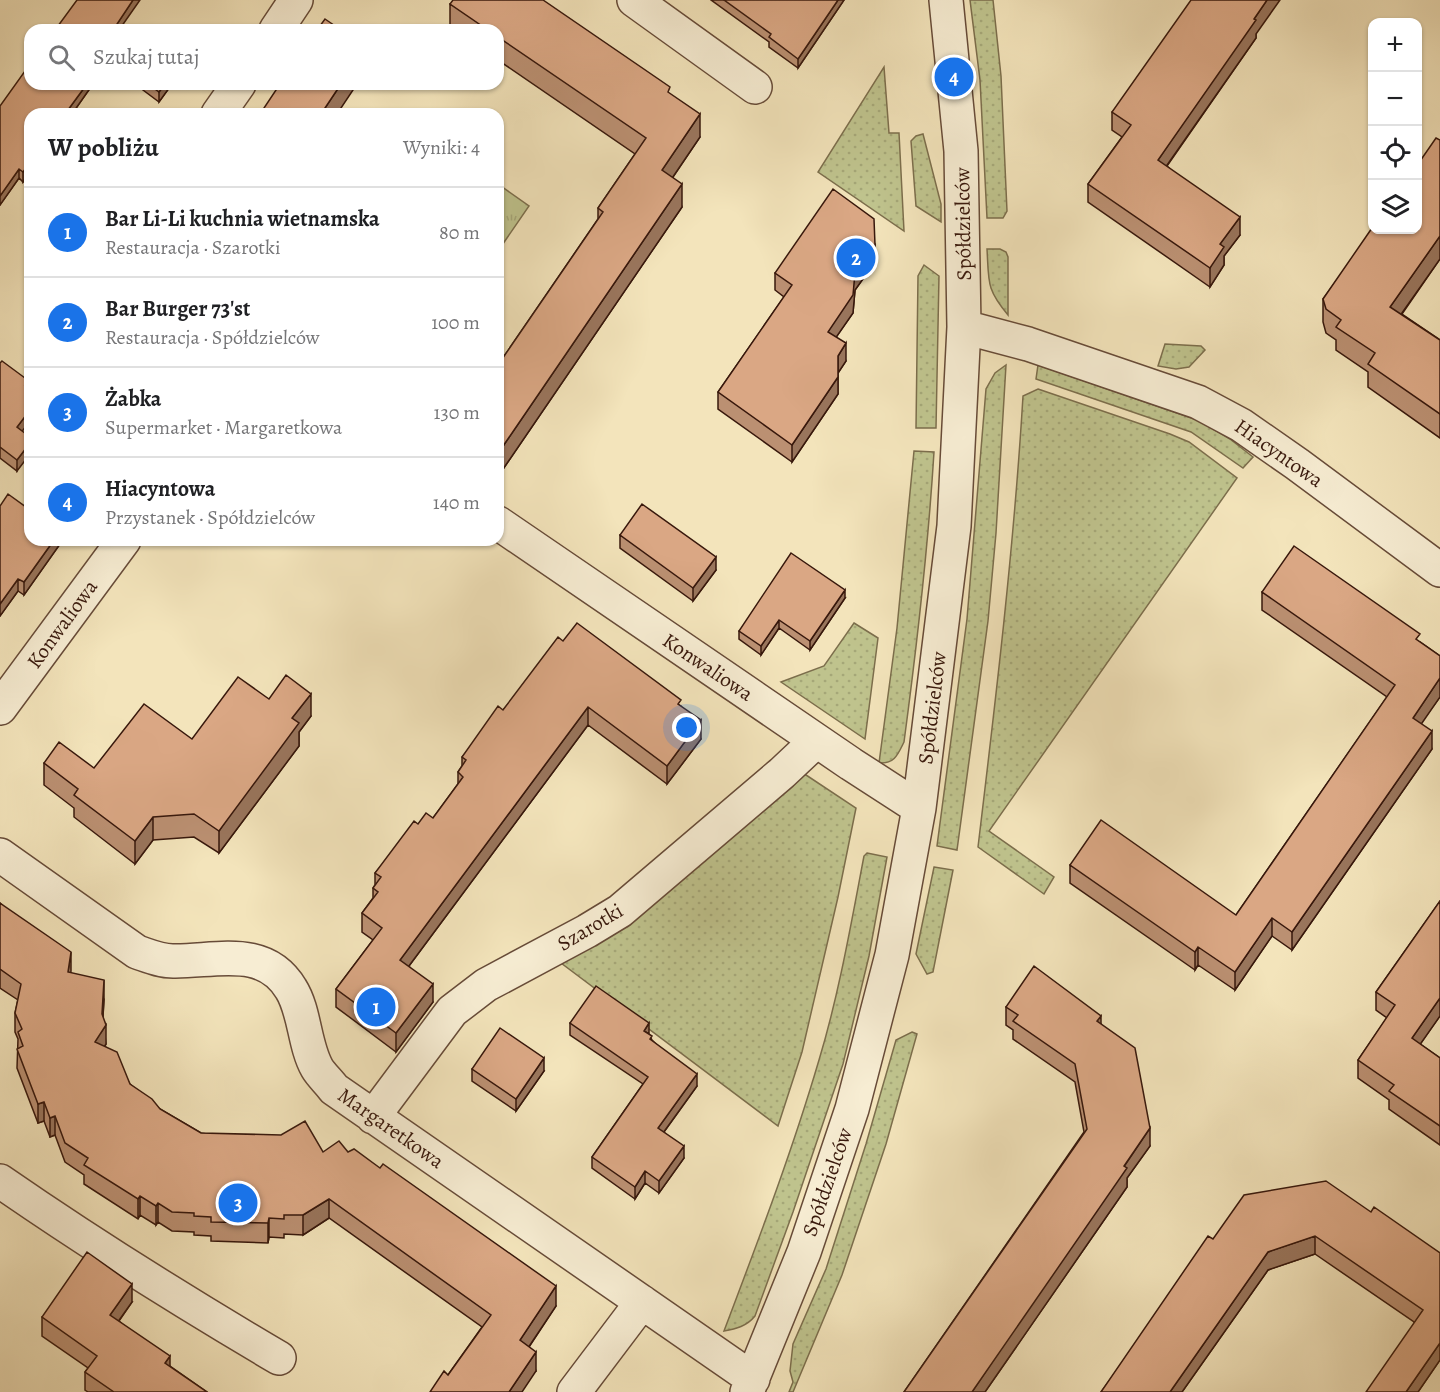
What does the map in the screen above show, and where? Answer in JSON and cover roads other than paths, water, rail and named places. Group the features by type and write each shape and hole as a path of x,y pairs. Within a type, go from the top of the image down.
{"street":[{"path":"280,24 296,0"},
{"path":"634,0 755,87"},
{"name":"Spółdzielców","path":"750,1385 804,1252 852,1109 892,954 920,808 954,526 964,327 961,151 946,0"},
{"path":"222,108 235,90"},
{"name":"Hiacyntowa","path":"964,327 1038,347 1198,402 1241,425 1440,570"},
{"name":"Konwaliowa","path":"504,527 816,741 920,808"},
{"name":"Konwaliowa","path":"0,708 120,546"},
{"name":"Szarotki","path":"373,1117 452,1011 486,985 620,911 765,788 816,741"},
{"name":"Margaretkowa","path":"0,855 137,952 157,959 173,961 232,957 262,964 274,972 285,980 293,991 317,1067 334,1089 642,1302 750,1385"},
{"path":"0,1181 101,1250 279,1358"},
{"path":"574,1392 642,1302"}],"place":[{"name":"Hiacyntowa","path":"954,77"},
{"name":"Bar Burger 73'st","path":"856,258"},
{"name":"Bar Li-Li kuchnia wietnamska","path":"376,1007"},
{"name":"Żabka","path":"238,1203"}]}
